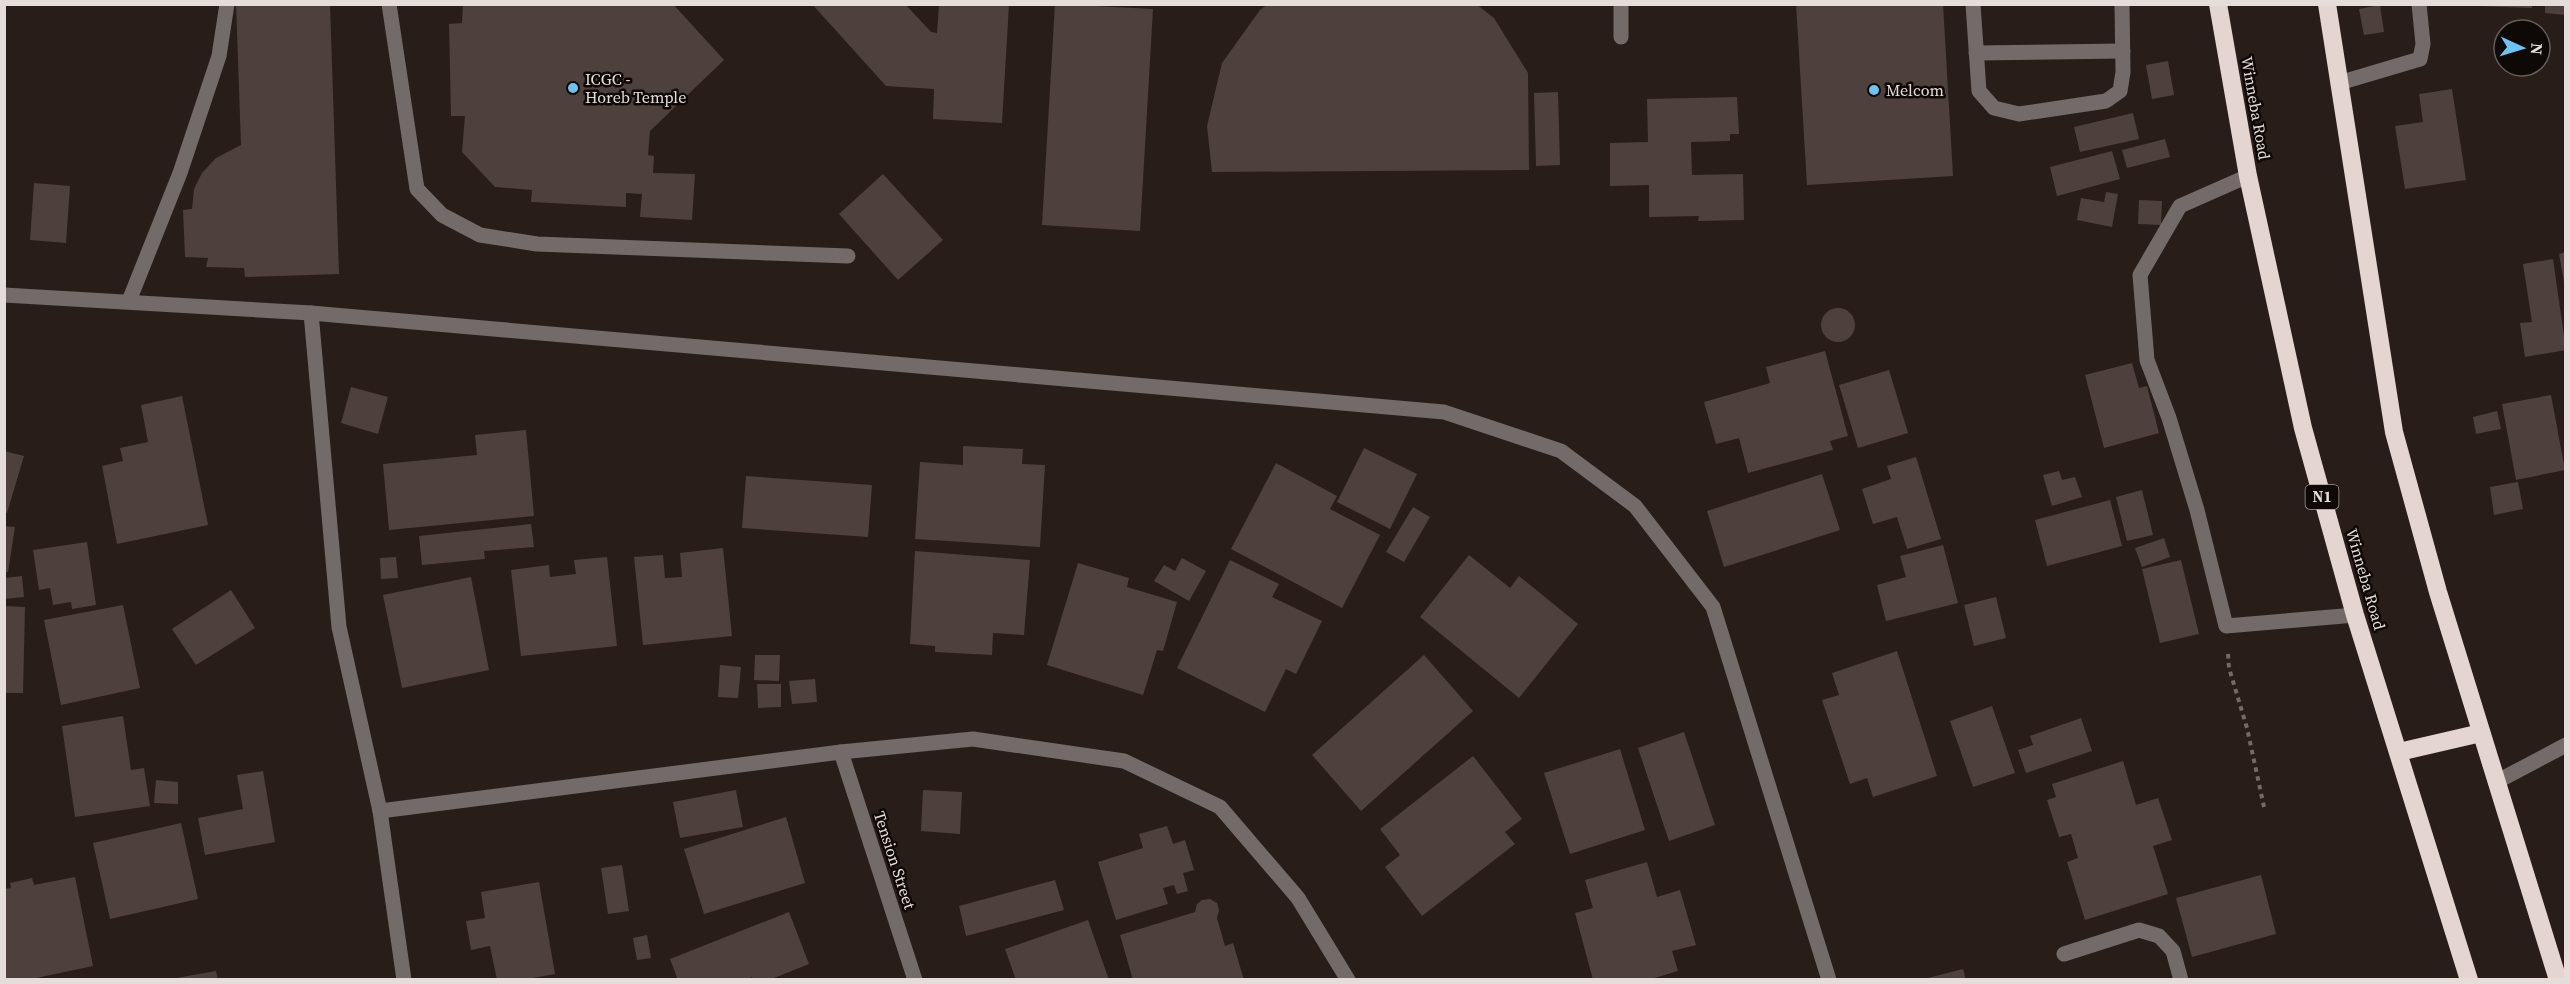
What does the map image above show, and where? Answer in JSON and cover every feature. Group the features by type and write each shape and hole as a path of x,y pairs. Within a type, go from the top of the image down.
{"highway":[{"name":"Winneba Road","path":"2218,4 2248,176 2303,428 2355,615 2469,980"},
{"path":"2327,4 2394,432 2438,592 2558,980"},
{"path":"2399,752 2481,733"}],"street":[{"path":"129,301 180,173 219,56 227,4"},
{"path":"389,4 417,189 442,215 480,236 537,244 848,256"},
{"path":"1621,4 1621,37"},
{"path":"1973,4 1979,91 1994,108 2019,114 2106,101 2120,91 2123,72 2122,4"},
{"path":"2339,83 2420,58 2423,44 2420,4"},
{"path":"1976,53 2123,51"},
{"path":"2248,176 2180,206 2140,275 2147,360 2169,418 2197,510 2226,626 2355,615"},
{"path":"4,295 311,313 1444,412 1561,451 1635,506 1713,607 1829,980"},
{"path":"311,313 339,627 380,811 404,980"},
{"path":"380,811 841,752 973,739 1124,761 1220,807 1298,898 1348,980"},
{"path":"2496,782 2565,745"},
{"name":"Tension Street","path":"841,752 915,980"},
{"path":"2064,954 2139,930 2159,936 2173,951 2181,980"}],"path":[{"path":"2226,626 2229,668 2247,728 2264,807"}],"building":[{"path":"236,4 330,4 339,274 245,277 244,268 206,267 208,258 185,257 183,210 192,209 194,189 202,173 216,158 241,145"},
{"name":"ICGC - Horeb Temple","path":"463,4 673,4 724,60 650,131 648,155 654,156 653,173 695,174 692,220 640,217 642,194 626,193 626,207 531,202 532,190 495,187 462,152 465,116 451,116 449,24 462,23"},
{"path":"812,4 905,4 931,32 937,33 939,4 1009,4 1002,123 933,119 934,89 886,86"},
{"path":"1055,4 1153,9 1140,231 1042,225"},
{"path":"1268,4 1476,4 1494,18 1528,73 1529,170 1212,172 1207,126 1222,63 1260,10"},
{"name":"Melcom","path":"1796,4 1943,4 1953,176 1807,185"},
{"path":"2477,4 2532,4 2532,8 2477,6"},
{"path":"2545,4 2566,4 2566,15 2545,13"},
{"path":"2380,5 2384,32 2364,35 2359,9"},
{"path":"2168,61 2174,95 2152,99 2146,65"},
{"path":"2452,89 2466,180 2405,189 2395,126 2423,122 2419,94"},
{"path":"1558,92 1560,165 1536,166 1534,93"},
{"path":"1737,97 1739,134 1730,134 1730,141 1691,142 1692,175 1743,174 1744,220 1698,221 1699,216 1649,217 1649,185 1610,186 1610,143 1648,142 1647,99"},
{"path":"2133,113 2139,139 2080,152 2074,127"},
{"path":"2165,139 2170,157 2127,168 2122,150"},
{"path":"2112,151 2120,179 2057,196 2050,167"},
{"path":"883,174 943,240 898,280 839,214"},
{"path":"34,183 70,186 66,243 30,240"},
{"path":"2106,192 2118,194 2112,227 2077,220 2081,198 2104,202"},
{"path":"2139,200 2162,201 2161,225 2138,224"},
{"path":"2566,252 2566,282 2564,282 2559,254"},
{"path":"2553,259 2566,350 2525,357 2520,323 2532,322 2523,264"},
{"path":"1838,308 1850,313 1855,325 1850,337 1838,342 1826,337 1821,325 1826,313"},
{"path":"1825,351 1848,436 1830,441 1833,450 1748,473 1739,438 1716,444 1704,402 1770,383 1766,367"},
{"path":"2132,363 2139,388 2147,386 2159,433 2104,448 2085,375"},
{"path":"1889,370 1908,433 1858,448 1839,385"},
{"path":"351,387 388,397 378,434 341,423"},
{"path":"2551,395 2565,470 2516,480 2502,404"},
{"path":"182,396 208,525 117,544 102,466 123,461 120,448 148,442 141,405"},
{"path":"2497,411 2501,429 2476,434 2473,417"},
{"path":"526,430 534,516 389,530 383,464 477,455 475,435"},
{"path":"963,446 1023,449 1022,464 1045,465 1040,547 915,539 920,462 963,465"},
{"path":"1364,448 1417,474 1390,529 1337,502"},
{"path":"4,451 24,456 7,513 4,512"},
{"path":"1916,457 1941,539 1907,549 1897,517 1873,524 1862,489 1891,479 1887,466"},
{"path":"1276,463 1337,496 1330,509 1380,535 1342,608 1231,549"},
{"path":"2059,471 2062,480 2075,477 2082,497 2052,506 2043,475"},
{"path":"1822,474 1840,530 1724,567 1707,511"},
{"path":"746,476 872,485 868,537 742,528"},
{"path":"2518,482 2523,509 2494,515 2490,487"},
{"path":"2142,490 2153,535 2127,541 2116,497"},
{"path":"2110,500 2122,546 2047,566 2035,520"},
{"path":"1413,507 1430,517 1404,562 1386,552"},
{"path":"531,524 534,547 484,551 485,559 422,565 419,536"},
{"path":"4,526 15,527 8,572 4,572"},
{"path":"2164,538 2170,557 2142,567 2135,548"},
{"path":"87,542 96,605 72,609 71,602 53,605 50,588 39,590 33,550"},
{"path":"1943,545 1958,603 1886,621 1877,585 1906,577 1900,556"},
{"path":"723,548 732,636 643,645 634,557 663,555 665,578 682,577 680,553"},
{"path":"915,551 1030,560 1024,635 993,633 992,655 935,652 935,646 910,644"},
{"path":"1469,555 1510,588 1519,576 1578,624 1519,698 1420,617"},
{"path":"396,557 398,578 381,579 380,558"},
{"path":"607,557 617,646 521,656 511,570 549,565 550,577 576,574 574,560"},
{"path":"1182,558 1206,571 1189,601 1154,581 1164,565 1175,571"},
{"path":"1230,560 1279,584 1272,597 1322,621 1296,674 1286,669 1265,712 1177,668"},
{"path":"2181,560 2199,634 2160,643 2142,569"},
{"path":"1078,563 1129,578 1127,587 1177,602 1163,651 1157,650 1143,695 1047,665"},
{"path":"22,576 24,597 4,599 4,578"},
{"path":"471,577 489,670 402,688 383,595"},
{"path":"231,590 255,628 196,665 172,629"},
{"path":"1996,597 2006,638 1974,646 1964,605"},
{"path":"123,605 140,688 61,705 44,620"},
{"path":"4,606 25,607 23,693 4,693"},
{"path":"1897,651 1937,776 1873,797 1867,778 1850,784 1822,700 1839,695 1832,673"},
{"path":"755,655 780,655 779,681 754,680"},
{"path":"1424,655 1473,711 1361,811 1312,755"},
{"path":"720,665 741,667 738,698 718,697"},
{"path":"815,679 817,702 792,704 789,681"},
{"path":"757,684 781,684 781,707 758,708"},
{"path":"1992,706 2015,773 1973,787 1950,721"},
{"path":"123,716 131,770 144,768 150,806 75,817 62,726"},
{"path":"2081,718 2092,751 2026,773 2018,750 2033,745 2030,736"},
{"path":"1684,732 1715,825 1669,841 1638,748"},
{"path":"1620,749 1645,830 1570,854 1544,773"},
{"path":"1473,756 1522,819 1505,832 1515,844 1422,916 1385,867 1400,855 1380,829"},
{"path":"2123,761 2136,805 2158,798 2172,840 2153,846 2168,894 2085,920 2067,862 2078,858 2071,834 2059,837 2047,800 2056,797 2052,784"},
{"path":"263,771 275,842 205,855 198,818 243,809 237,775"},
{"path":"156,780 178,782 178,804 154,803"},
{"path":"736,790 743,827 680,838 673,802"},
{"path":"923,790 962,792 960,834 921,831"},
{"path":"786,817 805,883 704,914 684,849"},
{"path":"181,823 198,899 110,919 93,843"},
{"path":"1167,826 1173,844 1185,840 1194,870 1183,873 1188,891 1177,894 1174,885 1163,888 1168,904 1116,920 1098,862 1143,848 1139,834"},
{"path":"1647,862 1657,897 1680,890 1696,945 1672,951 1678,971 1648,980 1593,980 1575,913 1593,908 1585,880"},
{"path":"622,865 629,911 608,914 601,868"},
{"path":"2261,875 2276,934 2192,957 2176,898"},
{"path":"75,877 93,966 27,980 4,980 4,889 11,888 10,883 32,878 34,885"},
{"path":"1055,880 1064,910 966,936 959,906"},
{"path":"539,882 555,974 522,980 497,980 490,946 471,950 466,921 485,918 481,892"},
{"path":"1210,899 1217,903 1219,910 1217,918 1225,946 1233,943 1244,980 1133,980 1120,935 1195,912 1197,904 1202,900"},
{"path":"789,912 809,964 769,980 753,980 752,977 747,980 678,980 670,959"},
{"path":"1088,920 1109,980 1016,980 1005,949"},
{"path":"647,935 651,958 637,960 633,938"},
{"path":"1963,969 1966,980 1924,980 1924,979"},
{"path":"216,971 218,980 176,980 176,978"}],"place":[{"name":"ICGC - Horeb Temple","path":"573,88"},
{"name":"Melcom","path":"1874,90"}]}
